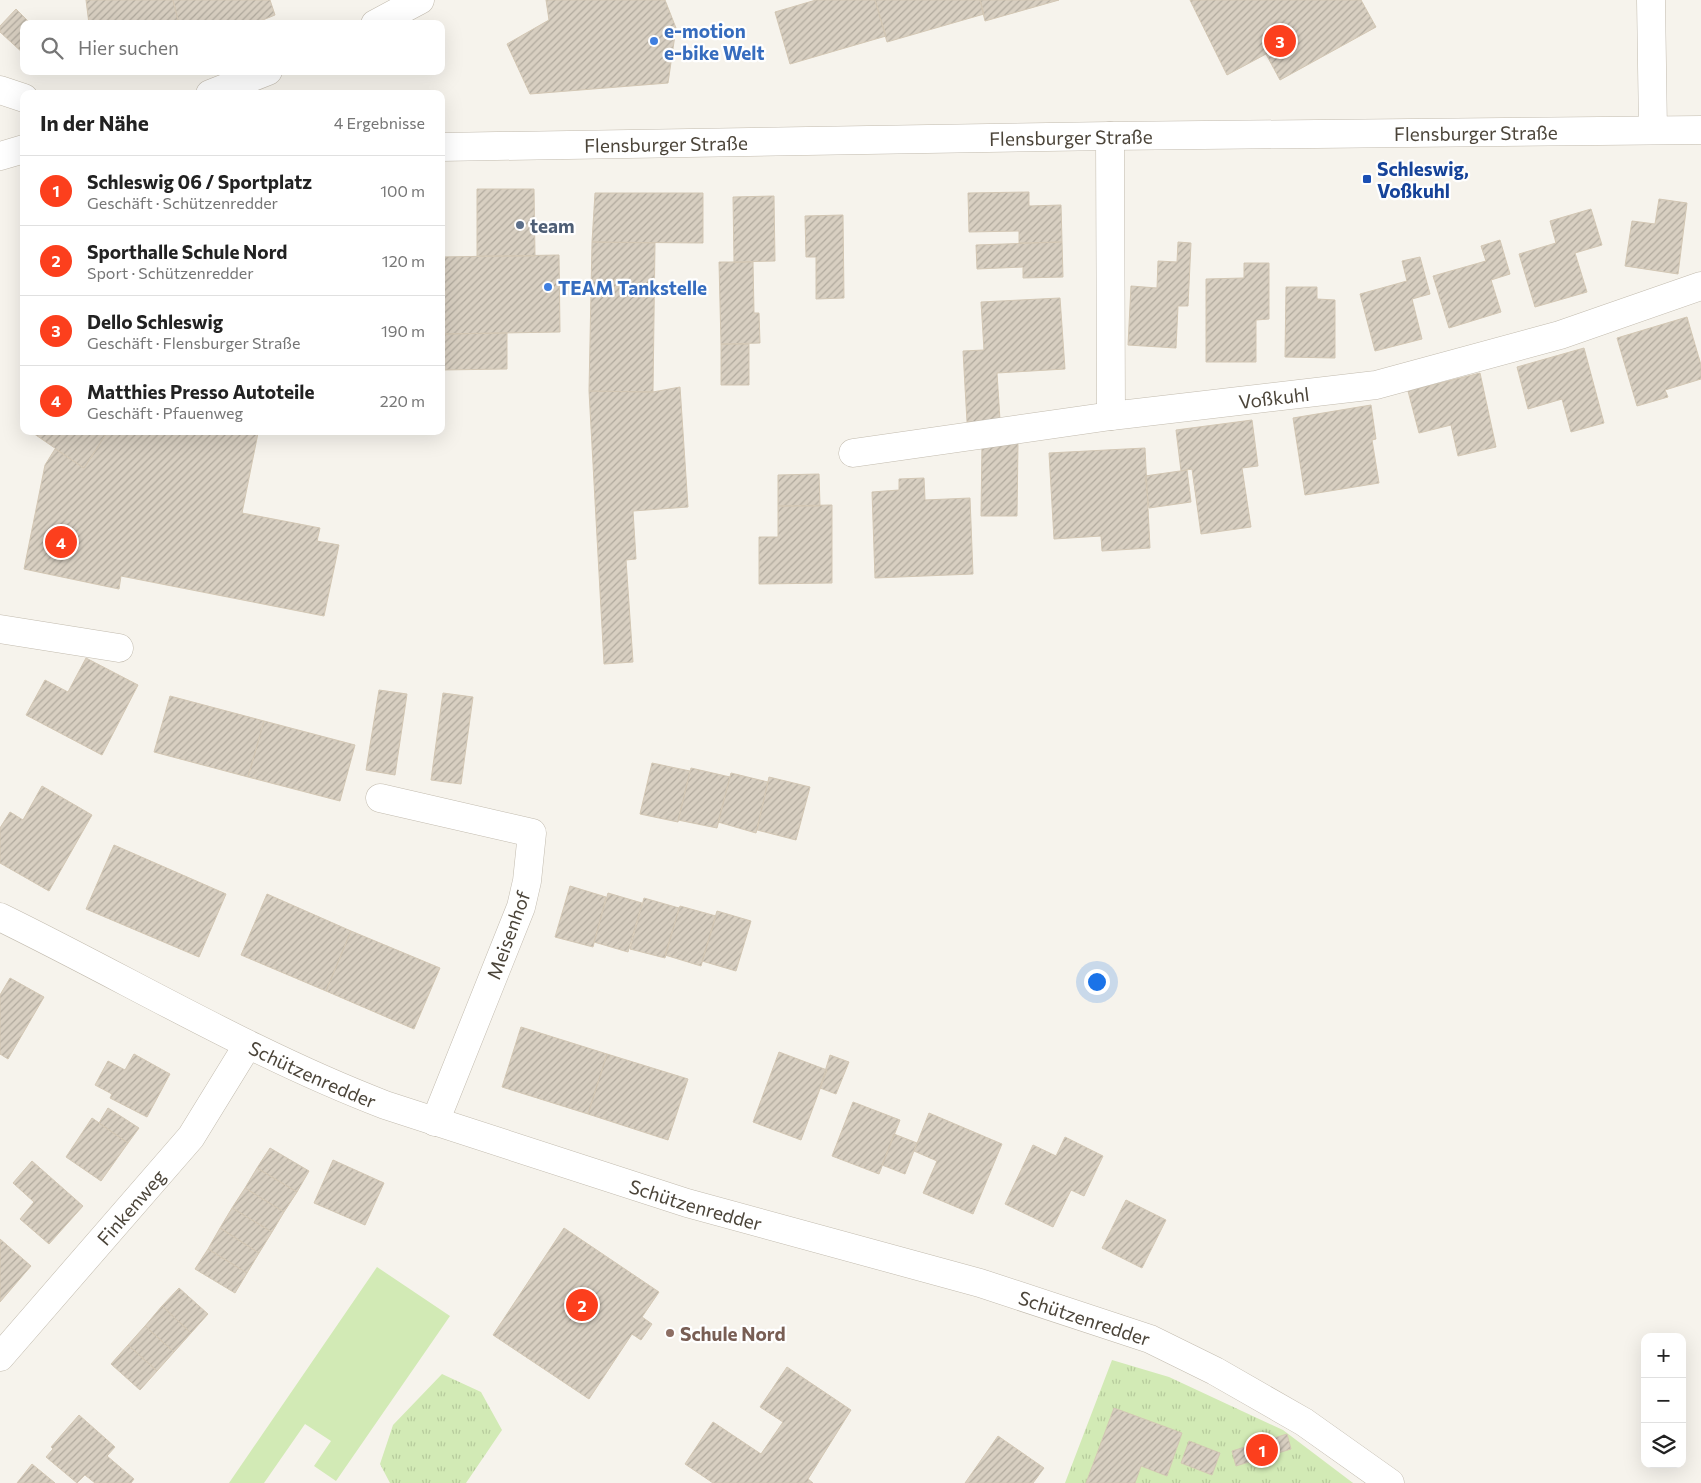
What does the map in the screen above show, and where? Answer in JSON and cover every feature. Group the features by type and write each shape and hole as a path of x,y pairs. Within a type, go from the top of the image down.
{"street":[{"path":"382,20 420,0"},
{"path":"1651,0 1653,130"},
{"path":"220,90 258,75"},
{"path":"0,90 20,97"},
{"name":"Flensburger Straße","path":"445,147 1110,136 1701,130"},
{"path":"1110,136 1111,416"},
{"path":"0,156 20,150"},
{"name":"Voßkuhl","path":"853,453 1111,416 1376,385 1560,335 1701,286"},
{"path":"0,629 119,648"},
{"name":"Meisenhof","path":"380,798 532,833 527,881 522,906 436,1122"},
{"name":"Schützenredder","path":"0,917 247,1046 338,1087 436,1122 687,1203 980,1283 1150,1339 1304,1422 1390,1483"},
{"name":"Finkenweg","path":"0,1357 191,1137 247,1046"}],"green space":[{"path":"377,1267 450,1316 336,1481 314,1466 331,1441 305,1424 264,1483 229,1483"},
{"path":"1112,1360 1169,1377 1283,1430 1353,1483 1065,1483"},
{"path":"442,1374 481,1392 502,1430 466,1483 390,1483 380,1464 393,1425"}],"building":[{"path":"86,0 173,0 178,20 88,20"},
{"path":"173,0 270,0 275,15 263,20 178,20"},
{"path":"546,0 665,0 676,28 668,83 530,94 507,44 549,20"},
{"path":"816,0 875,0 886,36 790,64 775,12"},
{"path":"875,0 980,0 984,14 887,42"},
{"path":"980,0 1059,0 985,21"},
{"path":"1190,0 1361,0 1376,27 1280,80 1266,54 1227,75"},
{"path":"16,9 27,20 20,20 20,50 0,32 0,26"},
{"path":"477,189 534,189 535,256 477,256"},
{"path":"1029,192 1029,206 1061,205 1062,242 1019,243 1019,231 969,232 968,193"},
{"path":"595,193 703,193 703,243 592,242"},
{"path":"774,196 775,261 734,262 733,197"},
{"path":"1659,199 1687,203 1678,274 1625,266 1632,221 1655,224"},
{"path":"1591,209 1602,245 1575,253 1587,292 1535,307 1519,254 1556,243 1550,221"},
{"path":"843,215 844,298 816,299 816,257 806,257 805,216"},
{"path":"1500,240 1510,274 1491,280 1501,312 1449,328 1433,276 1486,261 1481,246"},
{"path":"592,242 655,243 653,392 589,391"},
{"path":"1062,242 1063,277 1023,278 1023,267 977,269 976,245"},
{"path":"1178,242 1191,243 1188,306 1178,306 1176,348 1128,345 1131,286 1157,288 1158,261 1177,262"},
{"path":"559,255 560,332 445,334 445,257"},
{"path":"1420,257 1430,294 1412,299 1422,339 1375,351 1360,294 1407,281 1402,261"},
{"path":"719,262 753,262 754,313 759,313 760,343 721,344"},
{"path":"1244,263 1269,263 1269,319 1256,320 1256,362 1206,362 1206,279 1244,278"},
{"path":"1286,287 1317,287 1317,299 1335,300 1335,358 1285,357"},
{"path":"1060,298 1065,369 997,373 1000,420 967,422 963,351 984,350 981,302"},
{"path":"1687,317 1701,365 1701,379 1665,390 1668,397 1637,406 1617,338"},
{"path":"507,333 507,369 445,370 445,334"},
{"path":"721,344 749,344 749,385 721,385"},
{"path":"1584,348 1604,423 1571,432 1562,399 1528,409 1517,367"},
{"path":"1480,373 1496,447 1458,456 1451,425 1419,433 1408,391"},
{"path":"680,387 688,507 633,511 636,559 626,560 633,662 604,664 589,391 653,392"},
{"path":"1371,405 1376,439 1372,440 1379,483 1305,495 1293,418"},
{"path":"1252,420 1258,466 1242,468 1251,527 1201,534 1192,469 1181,471 1176,430"},
{"path":"36,435 105,435 84,468"},
{"path":"105,435 258,435 242,513 320,528 317,541 339,545 324,616 121,576 119,589 24,569 45,465 55,449 84,468"},
{"path":"982,441 1018,442 1017,516 981,516"},
{"path":"1145,448 1150,548 1102,551 1101,536 1054,539 1049,453"},
{"path":"1187,470 1191,502 1149,508 1145,476"},
{"path":"819,474 820,506 778,506 778,475"},
{"path":"924,478 925,500 970,498 973,574 875,578 872,492 899,490 899,479"},
{"path":"832,505 832,583 759,584 759,537 778,537 778,506"},
{"path":"86,658 138,685 102,755 26,715 45,680 68,692"},
{"path":"379,690 407,694 395,775 366,770"},
{"path":"443,693 473,697 461,784 431,780"},
{"path":"170,696 264,721 248,777 154,752"},
{"path":"264,721 355,745 340,801 248,777"},
{"path":"652,763 690,771 678,822 640,814"},
{"path":"691,768 730,777 717,828 678,820"},
{"path":"731,773 768,782 756,833 718,822"},
{"path":"769,777 810,787 796,840 757,830"},
{"path":"42,786 92,815 49,891 0,863 0,828 10,812 23,820"},
{"path":"114,845 226,894 199,957 86,909"},
{"path":"570,886 606,897 593,947 555,937"},
{"path":"608,893 642,903 628,952 594,942"},
{"path":"267,894 351,931 326,991 241,955"},
{"path":"644,898 679,908 665,958 630,949"},
{"path":"680,906 716,916 701,966 665,955"},
{"path":"717,911 751,921 736,971 702,961"},
{"path":"351,931 440,968 414,1029 326,991"},
{"path":"10,978 44,997 8,1059 0,1054 0,995"},
{"path":"521,1027 607,1054 588,1114 502,1087"},
{"path":"779,1052 827,1070 801,1140 753,1122"},
{"path":"134,1054 170,1074 147,1117 110,1098 112,1094 95,1085 108,1061 125,1070"},
{"path":"607,1054 688,1079 668,1140 588,1114"},
{"path":"830,1055 849,1062 836,1094 820,1088"},
{"path":"853,1102 900,1120 879,1174 832,1156"},
{"path":"108,1108 139,1128 128,1143 99,1123"},
{"path":"929,1113 1002,1144 973,1214 923,1193 937,1161 914,1151"},
{"path":"92,1118 128,1143 101,1181 66,1157"},
{"path":"894,1134 917,1143 905,1174 882,1165"},
{"path":"1065,1137 1103,1156 1084,1196 1071,1190 1053,1227 1005,1204 1033,1145 1056,1156"},
{"path":"270,1148 309,1171 297,1192 257,1168"},
{"path":"333,1160 384,1183 365,1225 314,1203"},
{"path":"32,1161 83,1206 49,1244 20,1219 34,1202 13,1183"},
{"path":"257,1168 297,1192 284,1212 245,1188"},
{"path":"245,1188 284,1212 272,1232 232,1208"},
{"path":"1126,1200 1166,1220 1142,1268 1102,1248"},
{"path":"232,1208 272,1232 259,1253 220,1228"},
{"path":"220,1228 259,1253 247,1273 208,1249"},
{"path":"564,1228 659,1292 642,1317 652,1324 641,1340 632,1334 589,1399 493,1335"},
{"path":"0,1239 31,1266 0,1302"},
{"path":"208,1249 247,1273 235,1293 195,1269"},
{"path":"179,1288 208,1314 191,1333 162,1306"},
{"path":"162,1306 191,1333 174,1352 145,1326"},
{"path":"145,1326 174,1352 157,1371 128,1345"},
{"path":"128,1345 157,1371 140,1390 111,1364"},
{"path":"787,1367 851,1410 808,1479 813,1483 713,1483 685,1464 713,1422 761,1454 783,1422 760,1407"},
{"path":"1114,1408 1182,1433 1167,1476 1141,1466 1135,1483 1086,1483"},
{"path":"79,1415 115,1447 107,1456 134,1479 131,1483 95,1483 85,1475 77,1483 46,1457 53,1449 51,1447"},
{"path":"1287,1434 1291,1449 1236,1466 1232,1451"},
{"path":"998,1436 1044,1468 1033,1483 965,1483"},
{"path":"1189,1441 1220,1453 1212,1475 1181,1463"},
{"path":"32,1464 55,1483 17,1483"}],"place":[{"name":"e-motion e-bike Welt","path":"654,41"},
{"name":"Dello Schleswig","path":"1280,41"},
{"name":"Schleswig, Voßkuhl","path":"1367,179"},
{"name":"team","path":"520,225"},
{"name":"TEAM Tankstelle","path":"548,287"},
{"name":"Matthies Presso Autoteile","path":"61,542"},
{"name":"Sporthalle Schule Nord","path":"582,1305"},
{"name":"Schule Nord","path":"670,1333"},
{"name":"Schleswig 06 / Sportplatz","path":"1262,1450"}]}
